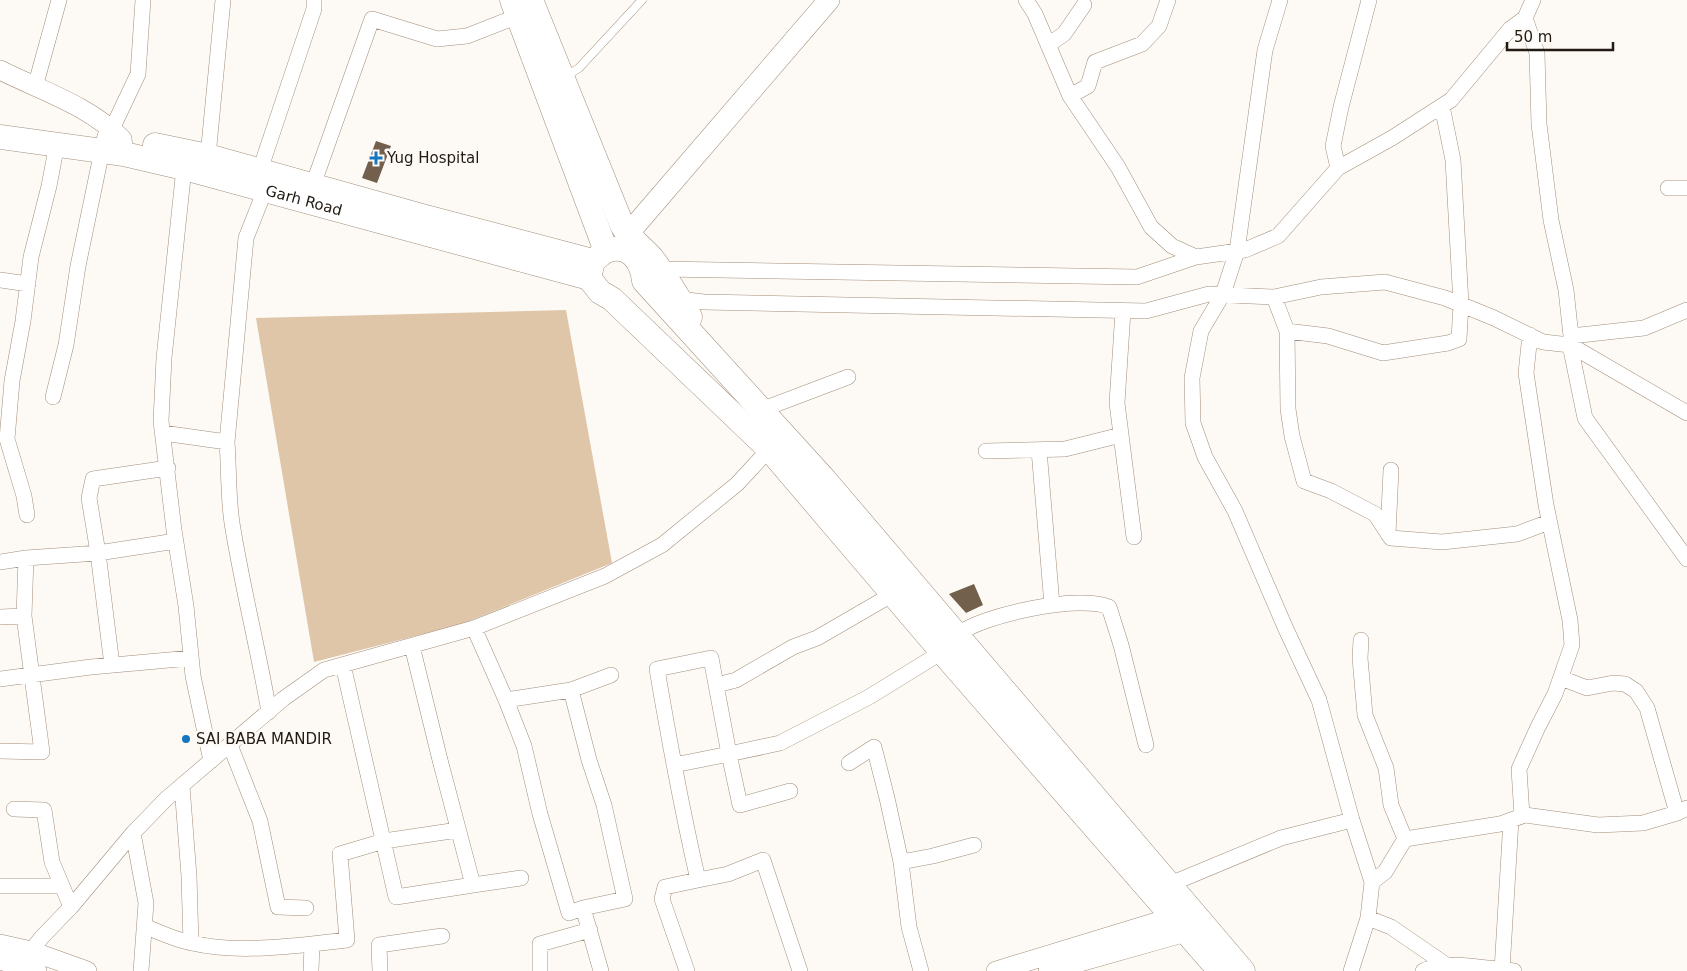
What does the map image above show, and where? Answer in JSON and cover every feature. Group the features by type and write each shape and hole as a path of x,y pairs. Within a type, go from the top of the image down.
{"main road":[{"path":"627,235 826,1"},
{"path":"521,5 563,78 616,213 627,235 661,269 696,327 698,343"},
{"path":"521,5 597,270 612,299 831,488 948,642 1188,921 1243,971"},
{"name":"Garh Road","path":"0,123 208,156 263,180 597,270"},
{"name":"Garh Road","path":"0,136 57,144 113,142 184,168 263,180 313,185 381,213"},
{"path":"597,270 622,249 635,256 643,270 644,281 698,343 761,410 776,442 893,594 948,642 1168,885 1188,921 1220,971"}],"street":[{"path":"35,86 59,0"},
{"path":"53,397 66,345 78,266 113,142 138,74 143,0"},
{"path":"208,156 223,0"},
{"path":"269,712 232,520 227,442 246,238 314,9 314,0"},
{"path":"1026,0 1035,14 1070,96 1118,167 1151,227 1172,246 1196,257"},
{"path":"1070,96 1088,86 1095,62 1142,44 1158,26 1168,0"},
{"path":"1280,0 1266,50 1238,251 1223,294 1201,332 1192,378 1193,423 1205,456 1235,511 1319,700 1352,820 1372,882 1368,918 1351,971"},
{"path":"1338,168 1333,146 1341,107 1369,0"},
{"path":"661,269 1137,277 1196,257 1245,250 1278,236 1338,168 1392,138 1451,100 1510,29 1525,18 1533,0"},
{"path":"313,185 372,19 437,39 467,36 521,5"},
{"path":"1048,45 1064,34 1084,5"},
{"path":"1525,18 1537,53 1539,124 1551,220 1566,290 1570,340 1585,418 1687,559"},
{"path":"0,70 82,108 113,142"},
{"path":"1287,331 1328,336 1383,353 1439,345 1459,339 1461,304 1453,160 1442,106"},
{"path":"26,515 24,496 7,438 7,372 23,321 31,258 49,186 57,144"},
{"path":"184,168 164,358 161,421 186,606 192,676 212,761"},
{"path":"1668,188 1687,188"},
{"path":"0,280 28,284"},
{"path":"679,299 704,302 1146,312 1209,294 1274,297 1321,287 1385,282 1461,304 1543,342 1570,340 1644,328 1685,307"},
{"path":"1274,297 1287,331 1288,408 1292,436 1304,480 1331,491 1375,514 1391,538 1442,542 1518,534 1549,522"},
{"path":"1123,311 1117,403 1134,537"},
{"path":"1423,971 1432,966 1445,964 1508,970 1519,769 1555,694 1572,645 1570,620 1549,522 1526,373 1530,336"},
{"path":"1570,340 1687,413"},
{"path":"761,410 848,377"},
{"path":"163,433 227,442"},
{"path":"986,452 1065,449 1121,436"},
{"path":"17,958 42,937 71,908 133,833 166,799 269,712 324,670 474,628 605,576 662,545 737,484 776,442"},
{"path":"1038,450 1052,605"},
{"path":"112,665 98,552 89,498 93,479 168,468"},
{"path":"1388,534 1391,470"},
{"path":"0,562 98,552 176,541"},
{"path":"0,752 42,752 24,616 26,558"},
{"path":"716,685 736,680 793,647 817,638 893,594"},
{"path":"674,764 780,743 869,697 948,642 962,630 998,616 1052,605 1100,604 1109,608 1122,645 1146,745"},
{"path":"0,617 24,616"},
{"path":"474,628 524,746 540,814 569,913 625,899 604,805 589,760 571,690"},
{"path":"1361,640 1360,658 1365,715 1386,768 1391,805 1405,839"},
{"path":"412,646 473,885"},
{"path":"0,679 112,665 191,658"},
{"path":"698,880 682,810 657,670 711,658 740,804 790,791"},
{"path":"343,664 396,897 521,878"},
{"path":"506,700 571,690 610,675"},
{"path":"1372,882 1385,872 1405,839 1500,824 1525,814 1598,825 1643,823 1682,811 1647,708 1636,691 1625,684 1613,683 1587,688 1561,678"},
{"path":"230,745 260,820 278,907 306,908"},
{"path":"849,763 874,747 888,798 901,862 909,927 921,971"},
{"path":"182,786 189,876 191,943"},
{"path":"14,809 44,810 52,862 71,908"},
{"path":"1168,885 1282,838 1352,820"},
{"path":"144,926 191,943 226,948 262,949 347,940 340,854 384,841 458,830"},
{"path":"133,833 146,903 140,971"},
{"path":"901,862 974,845"},
{"path":"686,971 662,899 666,887 728,874 763,860 800,971"},
{"path":"0,886 62,886"},
{"path":"583,908 601,971"},
{"path":"1368,918 1391,927 1445,964"},
{"path":"1008,970 1188,921"},
{"path":"1048,971 1188,921"},
{"path":"540,971 540,944 590,930"},
{"path":"380,971 379,945 442,936"},
{"path":"311,971 312,944"},
{"path":"17,958 87,971"}],"lane":[{"path":"563,78 579,68 642,0"}],"shaded area":[{"path":"566,310 612,563 462,624 314,662 256,318"}],"building":[{"path":"376,141 391,146 377,183 362,178"},
{"path":"974,584 983,605 966,613 949,594"}],"place":[{"name":"Yug Hospital","path":"376,158"},
{"name":"SAI BABA MANDIR","path":"186,739"}]}
